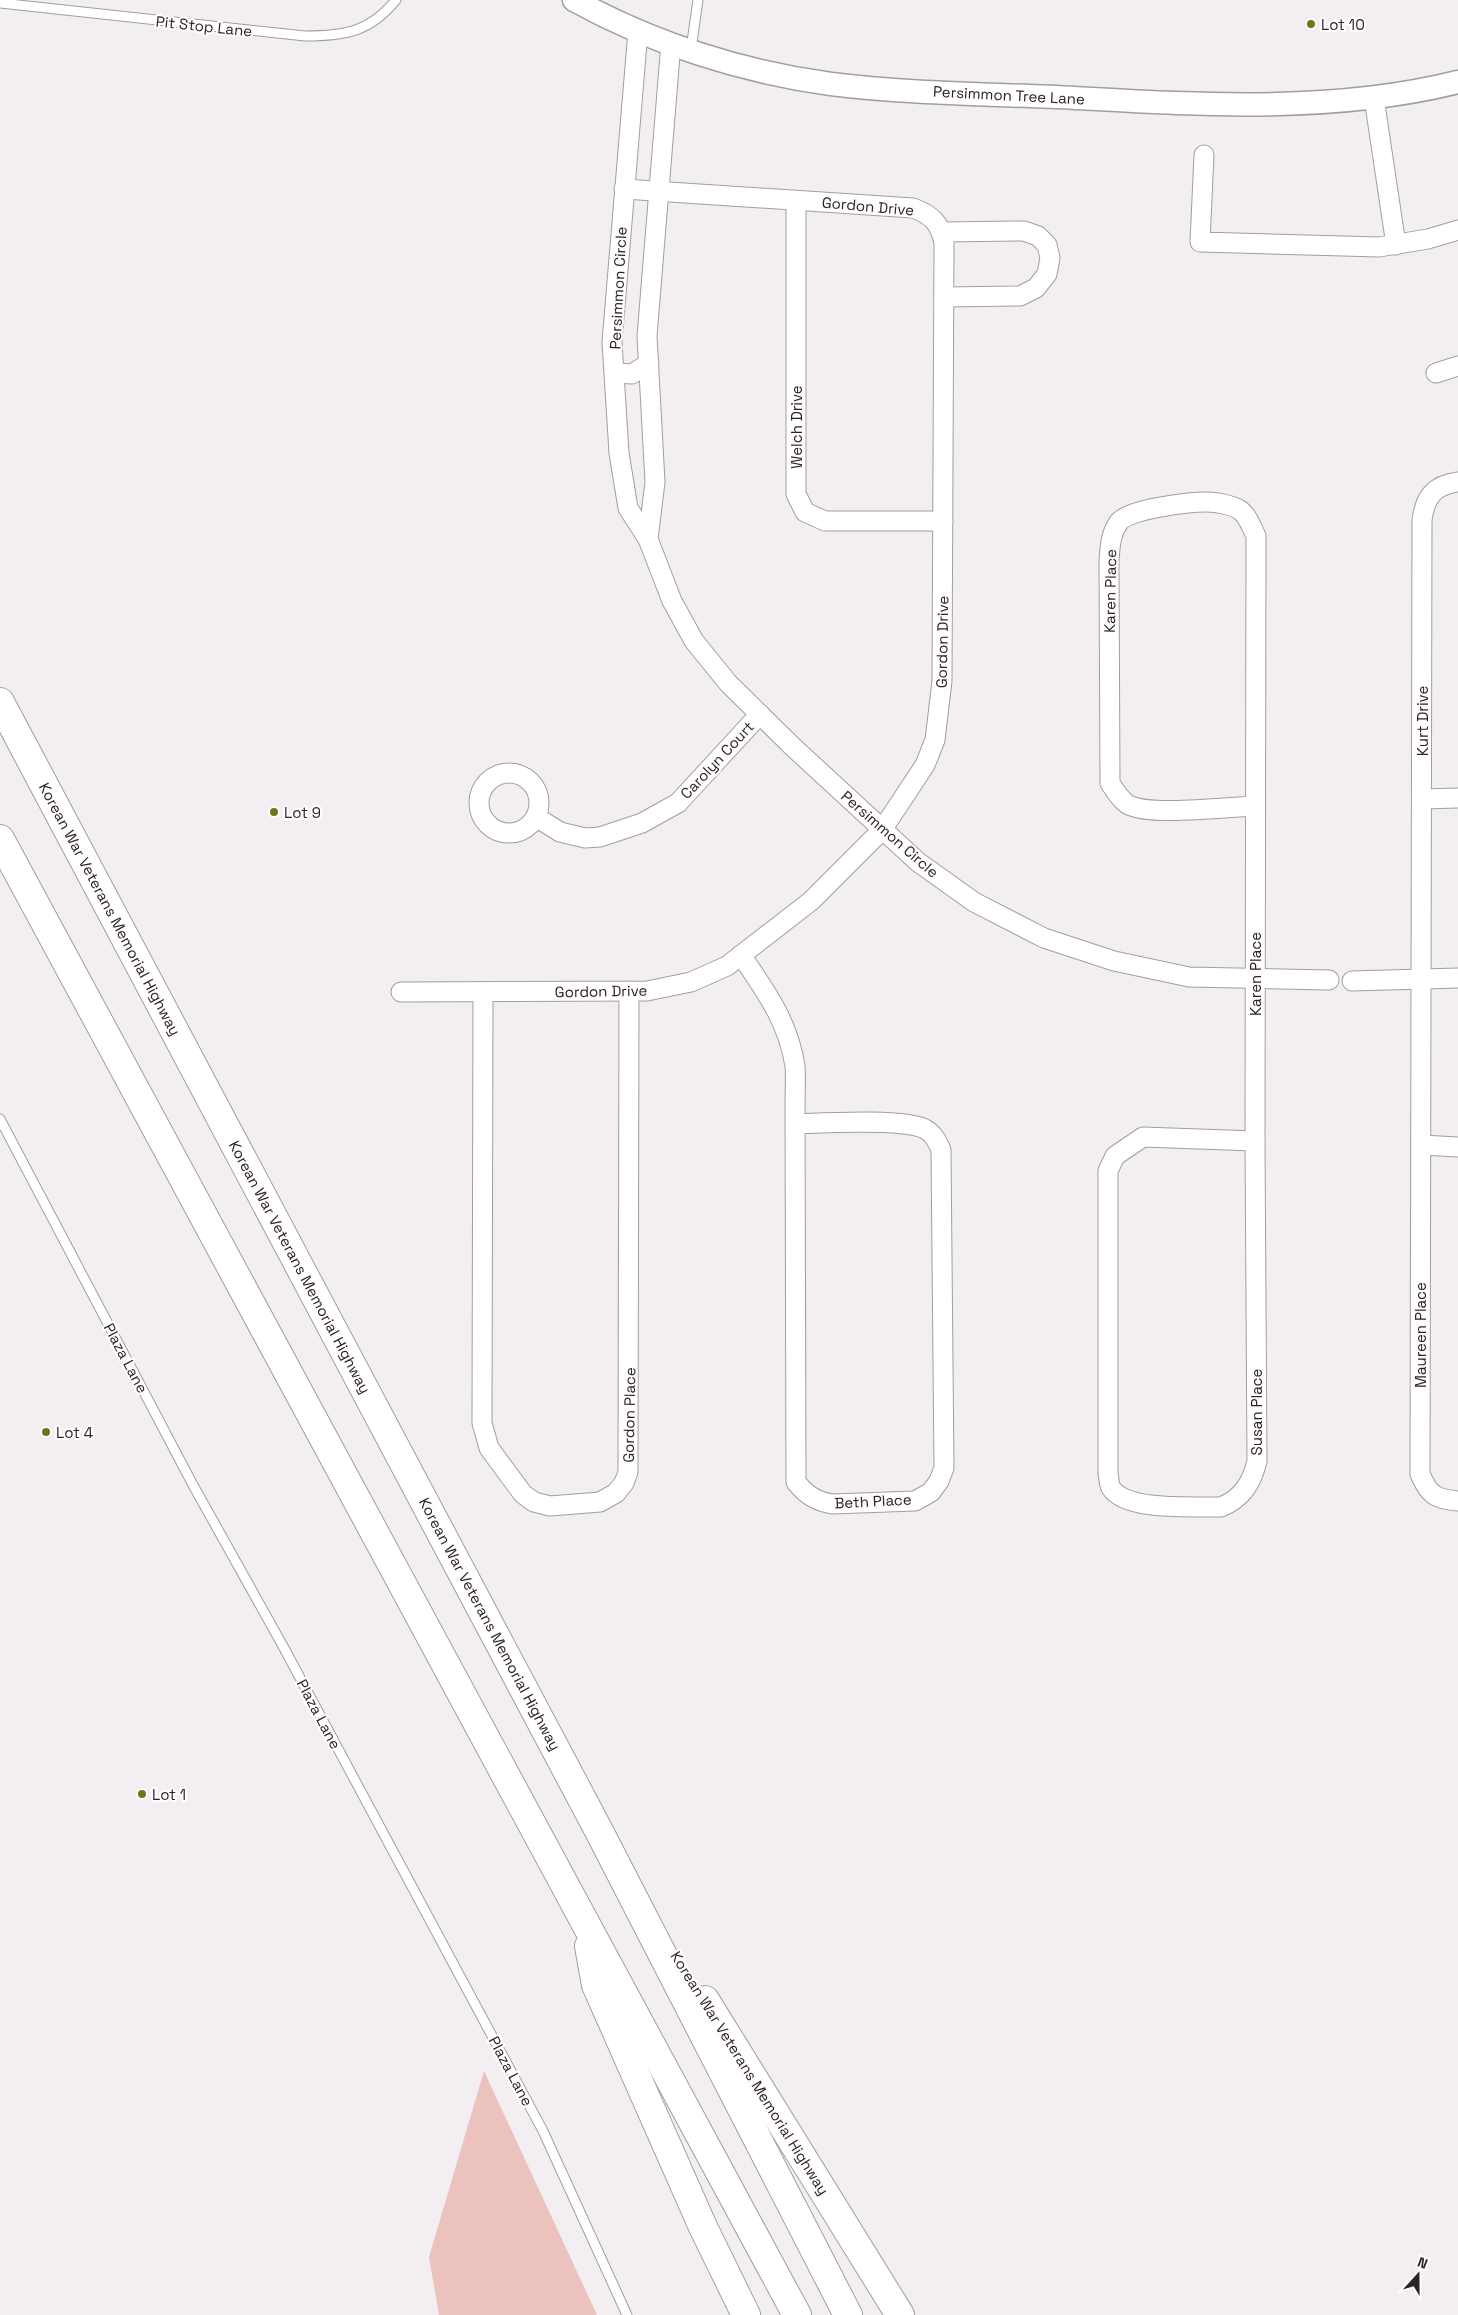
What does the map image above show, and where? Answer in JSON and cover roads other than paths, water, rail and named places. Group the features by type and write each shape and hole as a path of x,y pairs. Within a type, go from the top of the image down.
{"highway":[{"name":"Korean War Veterans Memorial Highway","path":"0,702 599,1831 848,2315"},
{"path":"0,838 797,2315"},
{"name":"Korean War Veterans Memorial Highway","path":"599,1831 900,2315"},
{"path":"585,1923 596,1985 703,2227 746,2315"}],"street":[{"name":"Persimmon Tree Lane","path":"574,0 638,31 681,47 791,77 868,87 1188,103 1310,103 1374,98 1458,82"},
{"name":"Persimmon Circle","path":"638,31 612,342 620,454 628,508 648,538 672,601 694,642 728,683 882,830 918,862 974,902 1044,938 1114,961 1189,977 1329,980"},
{"name":"Persimmon Circle","path":"648,538 655,482 647,336 658,192 681,47"},
{"path":"1374,98 1396,246"},
{"path":"1204,155 1200,242 1363,248 1396,246 1458,230"},
{"name":"Gordon Drive","path":"401,992 647,991 691,982 727,966 811,901 882,830 925,765 935,740 942,681 944,297 944,244 942,232 937,221 926,213 913,208 624,189"},
{"name":"Welch Drive","path":"796,201 796,494 805,512 824,520 943,521"},
{"path":"942,232 1024,231 1038,236 1047,245 1050,258 1047,274 1036,288 1020,296 944,297"},
{"path":"615,373 632,374 649,363"},
{"path":"1436,373 1458,366"},
{"name":"Kurt Drive","path":"1422,979 1422,520 1424,504 1433,492 1450,483 1458,482"},
{"name":"Karen Place","path":"1255,806 1147,810 1128,805 1119,797 1110,783 1109,562 1111,537 1120,521 1136,511 1208,502 1241,511 1250,522 1256,536 1255,1141"},
{"name":"Carolyn Court","path":"536,817 560,832 585,838 600,837 642,823 678,803 760,714"},
{"path":"1422,799 1458,798"},
{"name":"Beth Place","path":"741,955 776,1007 788,1033 795,1068 795,1124 796,1482 803,1492 818,1501 832,1504 915,1501 931,1492 939,1481 944,1468 941,1150 936,1138 926,1129 908,1123 795,1124"},
{"path":"1352,981 1458,978"},
{"name":"Maureen Place","path":"1422,979 1420,1474 1427,1490 1441,1499 1458,1501"},
{"name":"Gordon Place","path":"483,992 482,1423 489,1448 523,1494 534,1502 550,1506 600,1502 616,1493 624,1483 628,1472 629,991"},
{"name":"Susan Place","path":"1143,1137 1255,1141 1257,1460 1253,1475 1244,1492 1232,1502 1221,1506 1136,1504 1120,1496 1110,1488 1108,1473 1108,1171 1115,1156 1143,1137"},
{"path":"1421,1145 1458,1147"}],"lane":[{"name":"Pit Stop Lane","path":"0,3 306,36 333,36 361,30 384,15 396,0"},
{"path":"681,47 698,0"},
{"name":"Plaza Lane","path":"0,1119 193,1485 288,1656 543,2131 627,2315"}],"place":[{"name":"Lot 10","path":"1311,24"},
{"name":"Lot 9","path":"274,812"},
{"name":"Lot 4","path":"46,1432"},
{"name":"Lot 1","path":"142,1794"}]}
